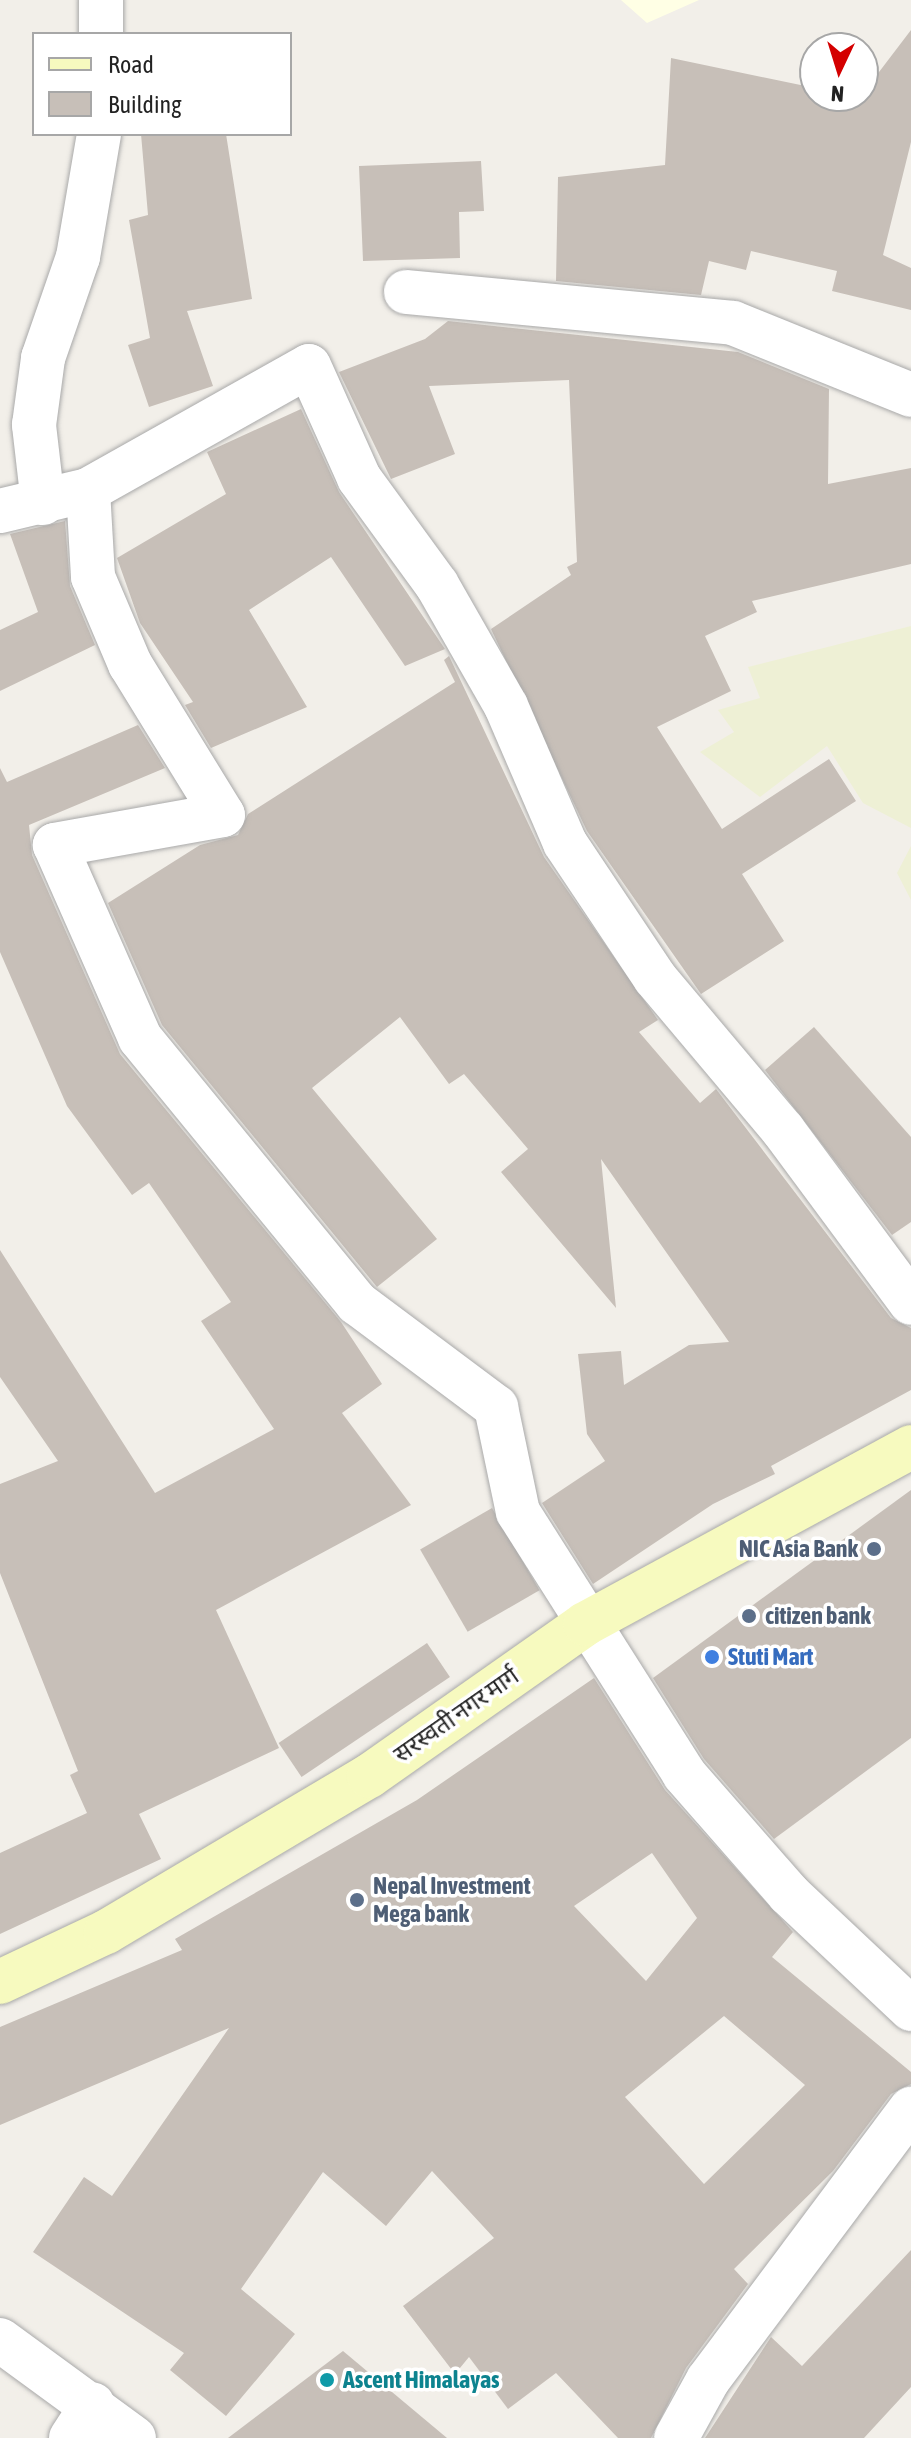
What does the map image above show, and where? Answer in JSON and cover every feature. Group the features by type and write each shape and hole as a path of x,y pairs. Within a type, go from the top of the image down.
{"main road":[{"name":"सरस्वती नगर मार्ग","path":"0,1982 106,1932 369,1776 585,1624 911,1447"}],"street":[{"path":"101,0 101,32"},
{"path":"43,503 34,425 43,358 78,257 99,136"},
{"path":"406,292 733,323 911,395"},
{"path":"0,511 88,490 309,366 359,478 437,585 506,706 565,843 655,978 783,1130 911,1303"},
{"path":"88,490 93,577 130,664 223,815 55,845 134,1025 357,1303 496,1407 518,1512 585,1624 684,1774 789,1894 911,2009"},
{"path":"676,2438 708,2380 911,2109"},
{"path":"0,2340 82,2421 134,2438"}],"shaded area":[{"path":"621,0 699,0 647,23"},
{"path":"911,626 911,828 863,803 827,746 760,797 700,752 734,732 718,710 760,698 748,667"},
{"path":"911,846 911,900 897,873"}],"building":[{"path":"911,30 911,142 883,255 911,268 911,310 832,291 837,271 751,251 746,270 709,261 701,295 556,281 558,177 665,165 671,58 799,85 799,112 879,112 879,72"},
{"path":"141,136 226,136 252,299 187,311 213,386 149,407 128,345 150,338 129,220 148,215"},
{"path":"481,161 484,211 459,212 460,258 363,261 359,166"},
{"path":"448,321 738,352 829,389 828,484 911,468 911,564 752,601 757,612 705,636 731,691 657,727 722,829 829,759 856,801 742,874 784,941 701,994 587,831 491,629 571,575 567,567 577,562 569,380 429,386 455,454 391,479 339,372 425,339"},
{"path":"301,409 339,492 445,649 405,666 331,557 249,610 307,707 211,748 185,705 193,702 140,623 117,558 226,494 207,452"},
{"path":"65,521 70,586 95,645 0,691 0,630 38,612 10,534"},
{"path":"449,656 544,857 658,1020 639,1032 700,1103 716,1089 891,1318 911,1328 911,1390 771,1466 775,1474 713,1504 593,1584 542,1503 605,1461 587,1434 578,1354 621,1351 624,1385 689,1345 729,1342 601,1159 616,1308 501,1172 528,1149 464,1074 449,1084 400,1017 312,1088 437,1239 377,1287 162,1025 108,903 200,845 238,835 248,814 455,682 444,660"},
{"path":"138,725 165,768 29,825 32,855 120,1054 341,1322 382,1384 342,1413 411,1505 216,1610 279,1748 139,1814 161,1859 0,1934 0,1853 87,1813 70,1775 78,1771 0,1573 0,1484 58,1461 0,1377 0,1250 155,1493 274,1429 201,1321 231,1302 149,1183 132,1195 67,1106 0,952 0,768 7,782"},
{"path":"814,1027 911,1137 911,1222 892,1235 765,1070"},
{"path":"911,1490 911,1738 774,1839 704,1759 653,1678"},
{"path":"492,1508 540,1590 468,1632 420,1550"},
{"path":"427,1643 450,1677 302,1777 279,1743"},
{"path":"594,1678 665,1790 793,1932 772,1957 911,2072 911,2084 891,2094 833,2171 734,2269 748,2284 686,2368 651,2438 618,2438 556,2373 508,2409 469,2357 455,2374 403,2306 494,2238 432,2171 386,2226 323,2172 241,2289 295,2334 226,2416 170,2370 184,2353 33,2252 84,2177 112,2196 229,2028 0,2125 0,2027 182,1950 175,1939 417,1800","holes":["652,1853 697,1918 646,1981 574,1906","724,2016 805,2085 704,2184 625,2097"]},
{"path":"911,2250 911,2387 864,2438 705,2438 771,2337 802,2366"},
{"name":"Ascent Himalayas","path":"343,2351 447,2438 228,2438"}],"place":[{"name":"NIC Asia Bank","path":"874,1549"},
{"name":"citizen bank","path":"749,1616"},
{"name":"Stuti Mart","path":"712,1657"},
{"name":"Nepal Investment Mega bank","path":"357,1900"},
{"name":"Ascent Himalayas","path":"327,2380"}]}
